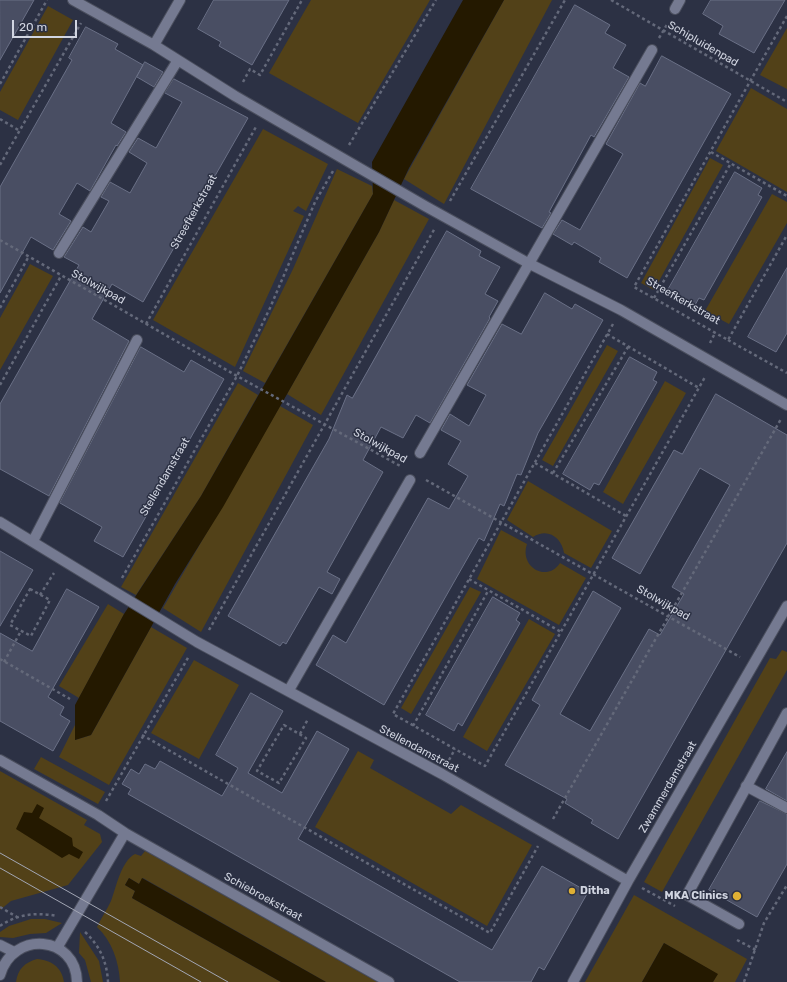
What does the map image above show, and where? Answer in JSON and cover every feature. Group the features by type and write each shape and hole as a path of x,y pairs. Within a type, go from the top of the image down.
{"street":[{"path":"73,0 178,60 235,96 442,216 528,263 621,310 714,362 785,410"},
{"path":"154,46 180,0"},
{"path":"420,453 652,50"},
{"path":"59,252 178,60"},
{"path":"33,541 137,340"},
{"path":"289,690 410,480"},
{"name":"Stellendamstraat","path":"0,522 194,640 289,690 628,881"},
{"name":"Zwammerdamstraat","path":"573,982 628,881 787,606"},
{"path":"739,924 687,895 787,713"},
{"name":"Schiebroekstraat","path":"0,760 98,815 125,833 389,982"},
{"path":"746,786 787,808"},
{"path":"57,948 77,918 125,833"},
{"path":"0,975 7,959 14,952 24,946 46,944 57,948 66,955 73,964 77,982"},
{"path":"0,945 14,952"}],"path":[{"path":"0,84 47,0"},
{"path":"235,96 250,69 260,75 302,0"},
{"path":"342,157 436,0"},
{"path":"98,815 194,640 210,629 565,0"},
{"name":"Schipluidenpad","path":"611,0 787,102"},
{"path":"652,50 678,4"},
{"path":"0,165 89,10"},
{"name":"Streefkerkstraat","path":"787,16 634,287 787,373"},
{"name":"Streefkerkstraat","path":"146,324 264,113"},
{"path":"0,119 20,130"},
{"path":"711,152 787,196"},
{"path":"654,298 731,163"},
{"name":"Stellendamstraat","path":"115,591 237,376 270,308 326,181"},
{"path":"728,340 787,235"},
{"name":"Stolwijkpad","path":"0,240 237,376 404,468"},
{"path":"0,308 29,256"},
{"path":"0,385 61,276"},
{"path":"501,522 621,310"},
{"path":"607,334 699,388"},
{"path":"553,474 628,347"},
{"path":"594,574 714,362"},
{"path":"142,735 490,933 545,833 785,410"},
{"path":"535,463 626,516"},
{"name":"Stolwijkpad","path":"423,479 753,664"},
{"name":"Stellendamstraat","path":"501,522 392,714 413,726 485,766 594,574"},
{"path":"40,595 62,559"},
{"path":"469,580 561,632"},
{"path":"30,589 40,595 50,600 30,636 10,625 30,589"},
{"path":"413,726 488,591"},
{"path":"4,662 21,631"},
{"path":"0,659 70,699"},
{"path":"284,725 306,738 279,784 257,771 284,725"},
{"path":"744,982 764,923 787,885"},
{"path":"0,908 17,917"}],"shaded area":[{"path":"311,0 430,0 358,123 269,73"},
{"path":"463,0 504,0 409,168 379,232 223,507 175,584 91,735 75,740 75,705 124,614 201,496 373,194 372,162"},
{"path":"504,0 552,0 444,204 404,179"},
{"path":"48,6 73,20 18,120 0,110 0,92"},
{"path":"787,28 787,89 760,75"},
{"path":"751,88 787,109 787,192 716,151"},
{"path":"263,129 328,164 306,211 298,206 293,211 304,216 235,367 153,320"},
{"path":"710,158 723,165 654,290 641,283"},
{"path":"337,169 372,186 373,194 265,383 243,371 293,269"},
{"path":"772,194 787,202 787,223 729,324 705,311"},
{"path":"394,200 429,219 321,415 287,394 379,232"},
{"path":"30,264 53,276 0,370 0,318"},
{"path":"607,345 618,351 553,466 542,460"},
{"path":"665,381 686,393 623,504 603,492"},
{"path":"238,383 258,395 201,496 136,595 121,587"},
{"path":"280,406 313,425 201,632 163,608"},
{"path":"528,481 612,531 591,568 564,553 560,543 553,536 544,533 533,537 507,520"},
{"path":"501,530 527,544 527,559 530,565 536,570 548,572 555,569 560,563 586,578 559,625 477,579"},
{"path":"470,587 481,592 411,714 401,708"},
{"path":"108,604 124,614 79,698 59,686"},
{"path":"529,619 555,634 487,751 463,737"},
{"path":"151,627 187,648 109,785 59,757 75,725 75,740 91,735"},
{"path":"782,650 787,652 787,670 662,892 644,882 770,658 776,659"},
{"path":"194,660 239,685 199,759 151,733"},
{"path":"358,751 374,760 370,768 451,814 461,805 532,845 487,926 315,827"},
{"path":"41,757 105,792 98,804 34,769"},
{"path":"0,771 87,820 84,825 100,834 102,842 68,885 11,901 0,910"},
{"path":"37,804 44,808 39,818 72,838 73,846 83,852 79,859 69,854 62,858 16,829 24,812 32,813"},
{"path":"145,851 377,982 326,982 143,878 139,884 129,878 125,885 135,891 132,898 281,982 120,982 114,952 107,939 97,927 111,901 126,862 135,854 141,856"},
{"path":"129,878 139,884 142,878 326,982 281,982 132,898 135,891 125,885"},
{"path":"634,895 747,959 735,982 713,982 717,974 664,943 642,982 585,982"},
{"path":"31,919 45,919 62,923 46,933 30,934 13,938 0,937 0,932 9,926"},
{"path":"80,932 99,961 103,982 91,982 85,960 79,953"},
{"path":"664,943 718,974 713,982 642,982"},
{"path":"37,959 47,961 55,965 61,972 64,982 16,982 18,973 22,967"}],"building":[{"path":"0,0 34,0 0,60"},
{"path":"214,0 289,0 252,65 219,46 221,42 198,29"},
{"path":"711,0 785,0 754,53 719,34 723,26 703,14"},
{"path":"575,5 610,25 605,33 626,45 613,68 629,77 594,137 591,135 549,212 551,213 542,228 471,189"},
{"path":"86,27 118,44 115,49 143,65 111,123 126,132 117,146 116,145 90,191 77,183 59,214 71,221 53,250 31,237 0,293 0,187 72,60 69,58"},
{"path":"662,56 731,94 627,278 599,262 601,258 574,242 572,245 553,234 562,220 580,230 623,154 606,144 640,83 645,86"},
{"path":"145,62 163,72 154,87 137,77"},
{"path":"174,79 248,118 143,302 112,284 92,319 129,341 49,496 0,469 0,404 79,265 64,257 83,227 91,232 109,201 101,197 110,182 130,193 147,163 129,152 138,138 156,148 182,102 165,93"},
{"path":"735,172 762,188 758,195 762,197 704,300 699,298 695,305 668,290"},
{"path":"447,231 481,251 479,256 500,267 485,294 498,301 489,317 490,318 430,423 416,415 403,438 381,427 363,460 383,472 327,572 340,579 332,594 319,587 286,644 283,642 280,646 228,616 329,439 347,395 352,398"},
{"path":"787,268 787,333 776,352 748,337"},
{"path":"545,293 572,309 575,304 603,320 538,433 521,475 517,474 504,506 500,504 484,541 479,538 384,705 316,665 333,635 346,643 428,498 449,509 468,476 448,464 461,441 441,430 450,414 469,426 486,395 467,385 502,324 521,334"},
{"path":"141,347 184,372 191,360 224,379 123,557 94,541 102,527 60,503"},
{"path":"630,357 657,372 653,380 657,382 599,485 594,483 590,490 563,474"},
{"path":"716,394 787,435 787,543 618,839 591,823 593,820 565,803 567,799 505,765 540,705 532,700 593,591 621,608 560,714 590,731 649,629 660,635 684,594 672,587 730,485 700,468 640,574 612,558 674,450 682,454"},
{"path":"0,551 33,570 0,626"},
{"path":"67,589 99,607 48,697 64,707 60,715 70,721 53,751 0,721 0,633 32,651"},
{"path":"493,597 520,613 516,620 520,623 462,726 458,723 454,731 426,715"},
{"path":"251,693 283,711 248,773 282,793 317,731 349,749 298,839 492,950 542,866 588,892 544,970 539,967 531,982 460,982 128,794 131,789 122,784 131,769 139,774 145,764 155,769 160,761 222,796 238,768 216,755"},
{"path":"787,752 787,801 766,789"},
{"path":"760,801 787,814 787,864 757,917 709,890"}],"tram line":[{"path":"0,853 228,982"},
{"path":"0,868 201,982"}],"place":[{"name":"Ditha","path":"572,891"},
{"name":"MKA Clinics","path":"737,896"}]}
